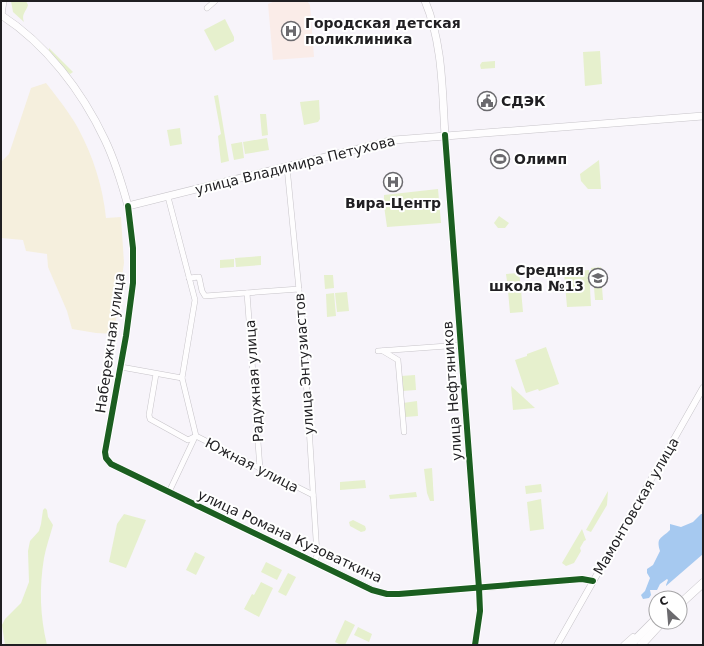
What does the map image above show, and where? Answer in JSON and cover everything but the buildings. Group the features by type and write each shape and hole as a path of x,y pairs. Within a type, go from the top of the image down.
{"highway":[{"path":"688,591 703,579"},
{"path":"688,597 703,583"},
{"path":"630,645 648,627"},
{"path":"640,645 654,630"}],"main road":[{"path":"1,15 3,1"},
{"name":"улица Нефтяников","path":"425,1 439,48 445,135"},
{"name":"Набережная улица","path":"1,15 22,30 44,51 69,81 89,110 110,150 128,206"},
{"name":"улица Владимира Петухова","path":"128,206 386,141 445,135 703,116"}],"street":[{"path":"206,8 214,1"},
{"name":"улица Нефтяников","path":"445,135 479,588 480,611 475,645"},
{"name":"улица Энтузиастов","path":"287,166 303,332 314,495 317,555 315,562"},
{"name":"Южная улица","path":"168,197 195,300 182,378 196,436 314,495"},
{"name":"Набережная улица","path":"106,458 105,452 121,367 134,271 132,236 128,206"},
{"path":"189,278 199,277 202,291 205,296 299,288"},
{"name":"Радужная улица","path":"247,293 260,469"},
{"path":"404,432 398,360 380,351 461,345"},
{"path":"121,367 182,378"},
{"path":"156,374 149,415 150,419 188,440 196,436"},
{"name":"Мамонтовская улица","path":"557,645 703,388"},
{"path":"169,492 196,436"},
{"name":"улица Романа Кузоваткина","path":"106,458 111,464 372,590 387,594 582,579 593,582"},
{"path":"624,645 648,626"}],"shaded area":[{"name":"Городская детская поликлиника","path":"275,1 307,1 310,5 314,57 273,60 268,4"}],"green space":[{"path":"11,1 26,1 28,5 23,15 24,22 13,12"},
{"path":"225,19 234,37 234,41 215,51 204,30"},
{"path":"49,48 73,72 70,74 64,69 49,51"},
{"path":"600,51 602,84 585,86 583,52"},
{"path":"495,61 495,68 481,69 480,65 482,62"},
{"path":"218,95 229,161 221,163 218,136 221,134 214,96"},
{"path":"319,100 320,119 318,122 304,125 300,102"},
{"path":"260,114 266,114 268,135 262,136"},
{"path":"180,128 182,144 170,146 167,130"},
{"path":"267,138 269,150 245,154 243,142"},
{"path":"242,142 244,158 234,160 231,144"},
{"path":"599,160 601,189 588,189 581,181 580,174"},
{"path":"438,189 441,223 387,227 383,199 384,195"},
{"path":"499,216 509,223 505,228 498,228 494,223"},
{"path":"261,256 261,265 236,267 235,258"},
{"path":"234,259 234,267 220,268 220,260"},
{"path":"601,267 602,285 593,286 591,268"},
{"path":"589,270 591,306 567,307 564,272"},
{"path":"519,273 521,287 508,289 506,274"},
{"path":"324,275 333,275 334,288 325,289"},
{"path":"594,287 602,287 603,300 595,300"},
{"path":"521,290 523,312 510,313 508,291"},
{"path":"347,292 349,311 337,312 335,293"},
{"path":"334,293 336,316 327,317 326,294"},
{"path":"546,347 559,384 539,391 538,389 526,393 515,360"},
{"path":"415,375 416,390 402,391 401,376"},
{"path":"511,386 535,408 513,410"},
{"path":"417,401 418,416 405,417 403,403"},
{"path":"432,468 434,501 430,501 427,493 424,469"},
{"path":"365,480 366,488 340,490 340,482"},
{"path":"541,484 542,492 526,494 525,486"},
{"path":"608,491 607,505 591,532 586,530"},
{"path":"416,492 417,497 390,499 389,495"},
{"path":"541,499 544,529 530,531 527,502"},
{"path":"45,508 53,525 45,554 41,580 42,613 47,645 5,645 2,625 5,619 21,603 29,582 28,551 30,541 39,531 43,510"},
{"path":"124,514 146,520 126,568 109,562 117,524"},
{"path":"353,520 365,526 365,531 361,532 350,526 349,522"},
{"path":"582,529 586,540 580,548 581,551 574,563 566,566 562,563"},
{"path":"195,552 205,557 196,575 186,570"},
{"path":"266,562 282,570 277,580 261,572"},
{"path":"288,573 296,577 286,596 278,592"},
{"path":"261,582 273,588 259,617 244,609 252,594 254,595"},
{"path":"345,620 355,625 345,645 341,645 335,642"},
{"path":"358,627 372,634 369,642 354,635"}],"sand":[{"path":"46,83 74,122 88,150 100,183 106,218 121,217 124,263 114,334 72,329 67,311 48,267 47,254 26,251 23,240 1,238 1,162 9,154 31,88"}],"water":[{"path":"701,514 703,514 703,554 666,586 667,579 660,584 657,590 648,590 648,598 643,599 641,595 645,591 650,578 647,573 647,569 653,565 660,551 660,539 670,530 670,524 681,527 693,522"}],"cycle path":[{"path":"445,135 479,588 480,611 475,645"},
{"path":"128,206 133,248 133,283 126,336 105,452 106,458 111,464 372,590 387,594 582,579 593,581"}],"place":[{"name":"Городская детская поликлиника","path":"291,31"},
{"name":"СДЭК","path":"487,101"},
{"name":"Олимп","path":"500,159"},
{"name":"Вира-Центр","path":"393,182"},
{"name":"Средняя школа №13","path":"598,278"}]}
